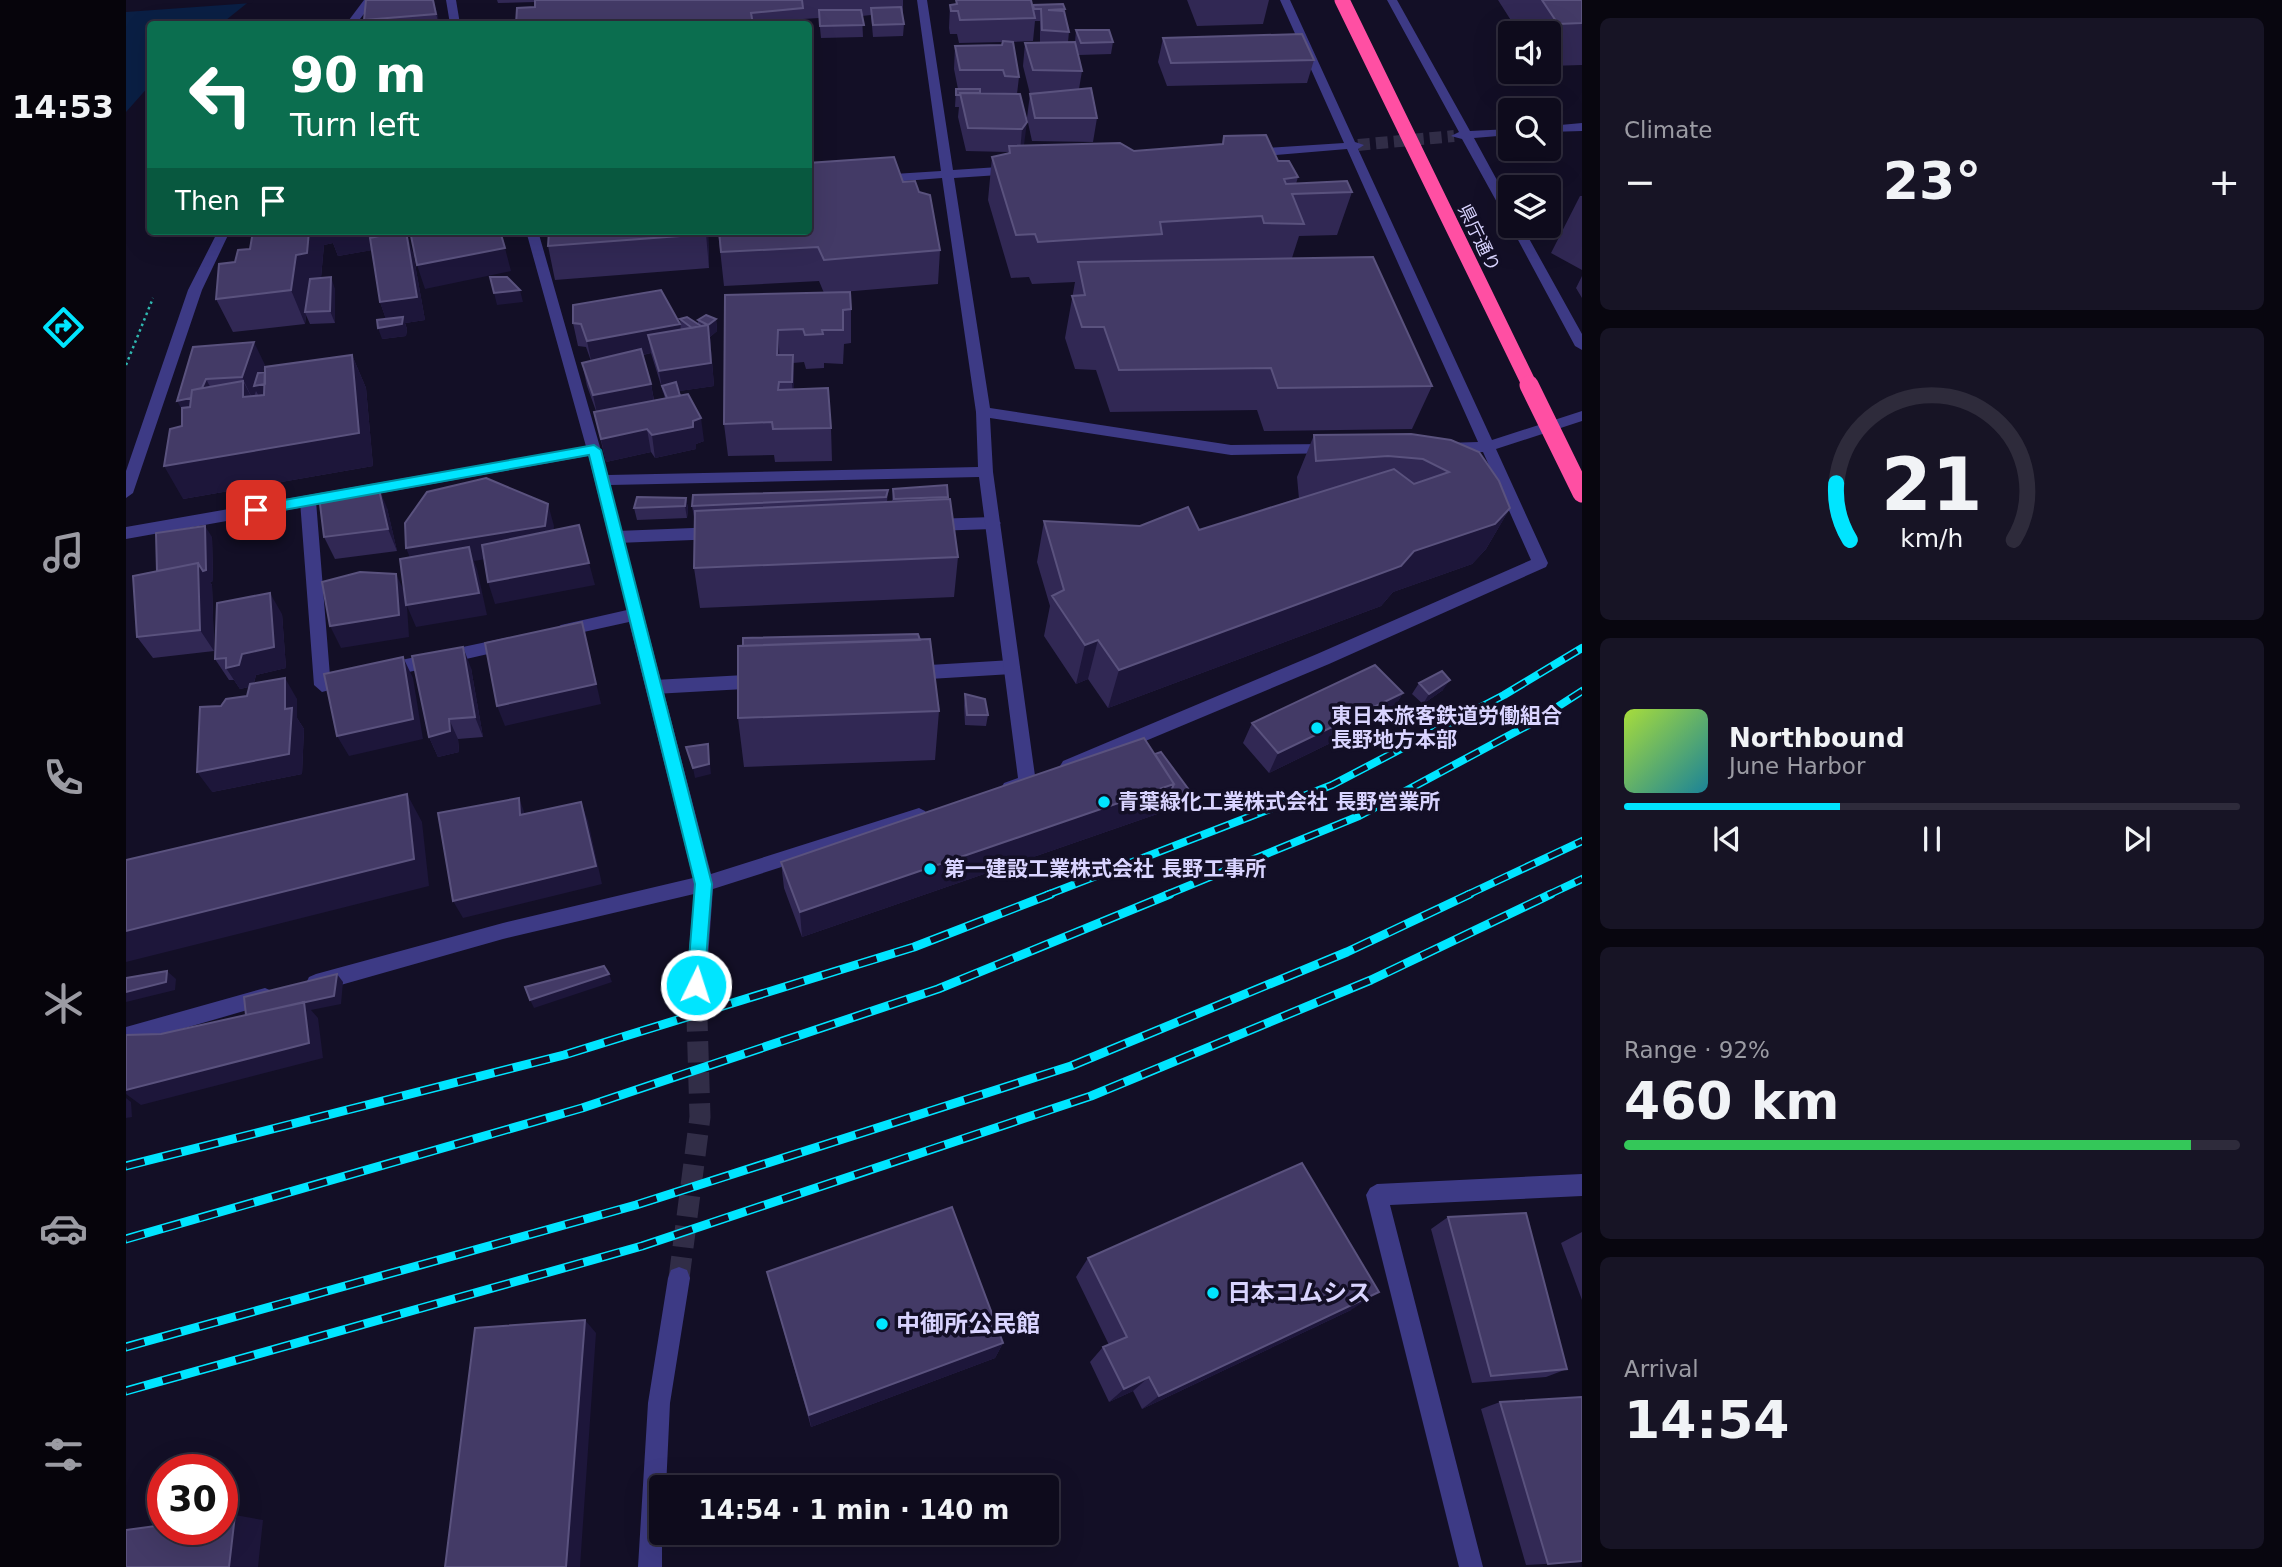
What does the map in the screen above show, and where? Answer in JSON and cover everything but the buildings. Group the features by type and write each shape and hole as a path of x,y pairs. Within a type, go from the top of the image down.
{"highway":[{"name":"県庁通り","path":"1342,0 1582,493"}],"street":[{"path":"353,21 370,0"},
{"path":"452,0 455,21"},
{"path":"922,0 983,412 986,472 1012,667 1040,778"},
{"path":"990,794 1040,778 1323,659 1540,563 1354,145 1284,0"},
{"path":"1392,0 1460,135 1498,196"},
{"path":"1561,129 1582,127"},
{"path":"1460,135 1498,133"},
{"path":"1239,153 1354,145"},
{"path":"859,181 1031,168"},
{"path":"126,493 195,290 222,235"},
{"path":"533,235 602,480 704,884 696,985"},
{"path":"1523,238 1582,346"},
{"path":"983,412 1231,450 1352,449"},
{"path":"1433,448 1487,447 1582,416"},
{"path":"126,533 594,450"},
{"path":"602,480 986,472"},
{"path":"308,501 322,685 636,614"},
{"path":"909,526 993,523"},
{"path":"617,537 728,533"},
{"path":"902,673 1012,667"},
{"path":"654,687 778,680"},
{"path":"126,1036 503,931 704,884 940,810"},
{"path":"1471,1567 1377,1195 1582,1185"},
{"path":"650,1567 659,1404 679,1279"}],"water":[{"path":"251,0 225,21 147,21 147,88 126,112 126,1"}],"pier":[{"path":"126,0 254,0 252,3 126,12"}],"tunnel":[{"path":"1358,145 1454,136"},
{"path":"679,1278 700,1117 696,985"}],"railway":[{"path":"1047,895 1332,785 1504,695 1582,648"},
{"path":"1166,895 1359,816 1534,722 1582,691"},
{"path":"1467,895 1582,841"},
{"path":"1548,895 1582,879"},
{"path":"126,1166 564,1055 914,947 1051,894"},
{"path":"126,1239 582,1108 938,989 1170,894"},
{"path":"126,1347 636,1205 1071,1066 1347,952 1470,894"},
{"path":"126,1391 642,1246 1091,1096 1371,980 1551,894"}],"place":[{"name":"東日本旅客鉄道労働組合 長野地方本部","path":"1317,728"},
{"name":"青葉緑化工業株式会社 長野営業所","path":"1104,802"},
{"name":"第一建設工業株式会社 長野工事所","path":"930,869"},
{"name":"日本コムシス","path":"1213,1293"},
{"name":"中御所公民館","path":"882,1324"}],"route":[{"path":"256,510 594,450 704,884 696,985"}]}
